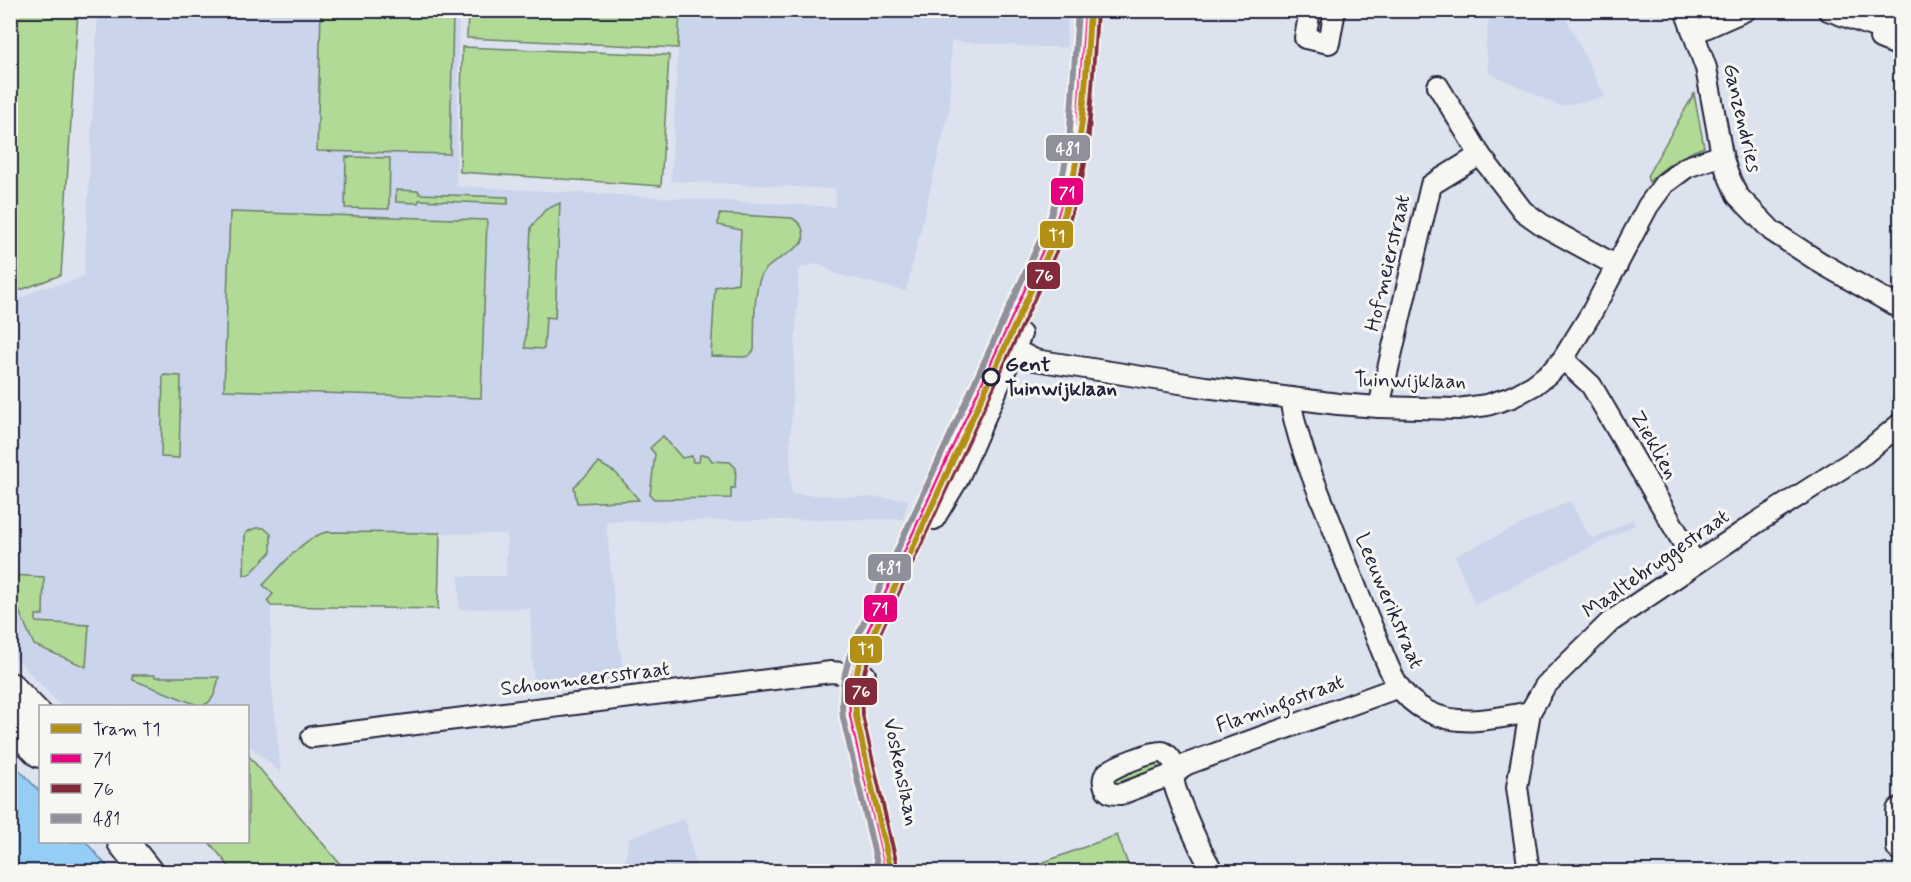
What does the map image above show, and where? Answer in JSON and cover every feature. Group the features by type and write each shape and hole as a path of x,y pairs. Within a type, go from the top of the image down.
{"highway":[{"path":"10,688 39,718"},
{"path":"10,722 39,751"},
{"path":"124,843 147,872"},
{"path":"148,843 170,872"}],"main road":[{"path":"1900,811 1900,847"}],"street":[{"name":"Voskenslaan","path":"898,872 867,733 859,674 862,648 1058,222 1072,176 1078,145 1087,10"},
{"name":"Voskenslaan","path":"888,872 852,716 851,695 936,515 958,479 1073,212 1089,140 1096,28 1100,10"},
{"path":"1310,10 1305,38 1329,43 1335,10"},
{"name":"Ganzendries","path":"1684,10 1694,33 1712,94 1722,155 1737,195 1772,231 1821,263 1900,308"},
{"path":"1694,33 1746,10"},
{"path":"1828,10 1892,26"},
{"path":"1892,26 1880,38 1900,46"},
{"path":"1438,86 1480,154 1523,211 1544,226 1617,266"},
{"name":"Hofmeierstraat","path":"1379,407 1431,185 1480,154"},
{"name":"Tuinwijklaan","path":"1015,350 1035,360 1290,398 1379,407 1458,409 1488,405 1512,397 1534,385 1552,371 1563,359 1593,312 1648,206 1664,184 1687,167 1722,155"},
{"name":"Zieklien","path":"1563,359 1592,385 1695,563"},
{"name":"Leeuwerikstraat","path":"1290,398 1297,433 1370,622 1399,687 1410,700 1444,718 1461,721 1481,720 1530,712"},
{"name":"Maaltebruggestraat","path":"1529,872 1517,787 1530,712 1545,686 1610,622 1695,563 1864,454 1900,424"},
{"name":"Schoonmeersstraat","path":"312,737 831,672 859,674"},
{"name":"Flamingostraat","path":"1213,872 1197,847 1174,782 1177,771 1229,748 1399,687"}],"shaded area":[{"path":"98,11 459,11 456,186 835,207 836,189 671,181 680,11 1068,11 1066,47 951,41 950,105 906,291 836,274 819,263 799,269 790,447 791,494 908,499 903,519 606,521 617,633 625,681 534,692 530,608 459,609 459,576 506,576 507,534 440,533 438,609 271,606 271,678 281,773 249,745 249,705 60,705 11,653 11,308 16,301 38,289 67,283 84,276"},
{"path":"1489,11 1581,11 1566,18 1605,97 1560,106 1489,73 1486,47"},
{"path":"1570,501 1589,536 1595,538 1632,520 1635,525 1475,605 1455,556"},
{"path":"685,819 697,871 624,871 629,838"}],"green space":[{"path":"11,10 78,11 61,275 18,291 11,299"},
{"path":"321,11 453,11 450,154 317,151"},
{"path":"468,11 680,11 678,48 467,38"},
{"path":"462,47 669,55 661,186 460,172"},
{"path":"1694,94 1704,147 1675,161 1649,182 1647,176"},
{"path":"346,157 390,158 389,209 345,208"},
{"path":"396,190 419,191 419,194 508,197 508,204 419,200 418,203 396,202"},
{"path":"560,203 555,318 546,317 544,349 525,348 531,227 545,210"},
{"path":"230,212 487,220 481,398 224,390"},
{"path":"719,214 792,218 800,225 804,234 803,242 769,266 761,277 756,296 754,350 745,357 711,356 715,287 738,283 741,230 718,225"},
{"path":"163,375 181,376 179,458 161,457"},
{"path":"663,436 682,458 692,456 693,462 699,462 700,455 708,455 712,461 730,462 736,468 735,488 731,488 731,498 654,499 650,495 655,454 650,448"},
{"path":"599,463 616,473 639,500 577,503 574,487"},
{"path":"264,528 271,534 271,552 250,574 244,575 245,535 246,532"},
{"path":"327,532 440,533 438,609 271,606 267,601 273,594 263,585 301,546"},
{"path":"11,575 44,577 43,615 36,615 36,622 89,625 86,667 34,645 11,592"},
{"path":"132,675 219,677 211,699 205,705 197,705 133,680"},
{"path":"249,756 346,871 233,871 210,843 249,843"},
{"path":"1160,760 1162,765 1160,769 1116,785 1112,783 1114,775"},
{"path":"1117,835 1129,867 1123,871 1025,871 1025,869"}],"water":[{"path":"11,761 39,791 39,843 87,843 111,871 11,871"}],"tram line":[{"name":"T1","path":"891,872 856,716 855,686 858,667 1062,223 1079,144 1090,10"}],"transit line":[{"name":"481","path":"879,872 843,718 842,699 845,671 854,644 1050,219 1069,144 1078,10"},
{"name":"71","path":"888,872 852,716 851,698 854,673 862,648 1058,222 1072,176 1078,145 1087,10"},
{"name":"76","path":"897,870 861,715 860,698 863,675 870,652 1067,225 1081,179 1087,147 1096,11"}],"place":[{"name":"Gent Tuinwijklaan","path":"991,377"}]}
